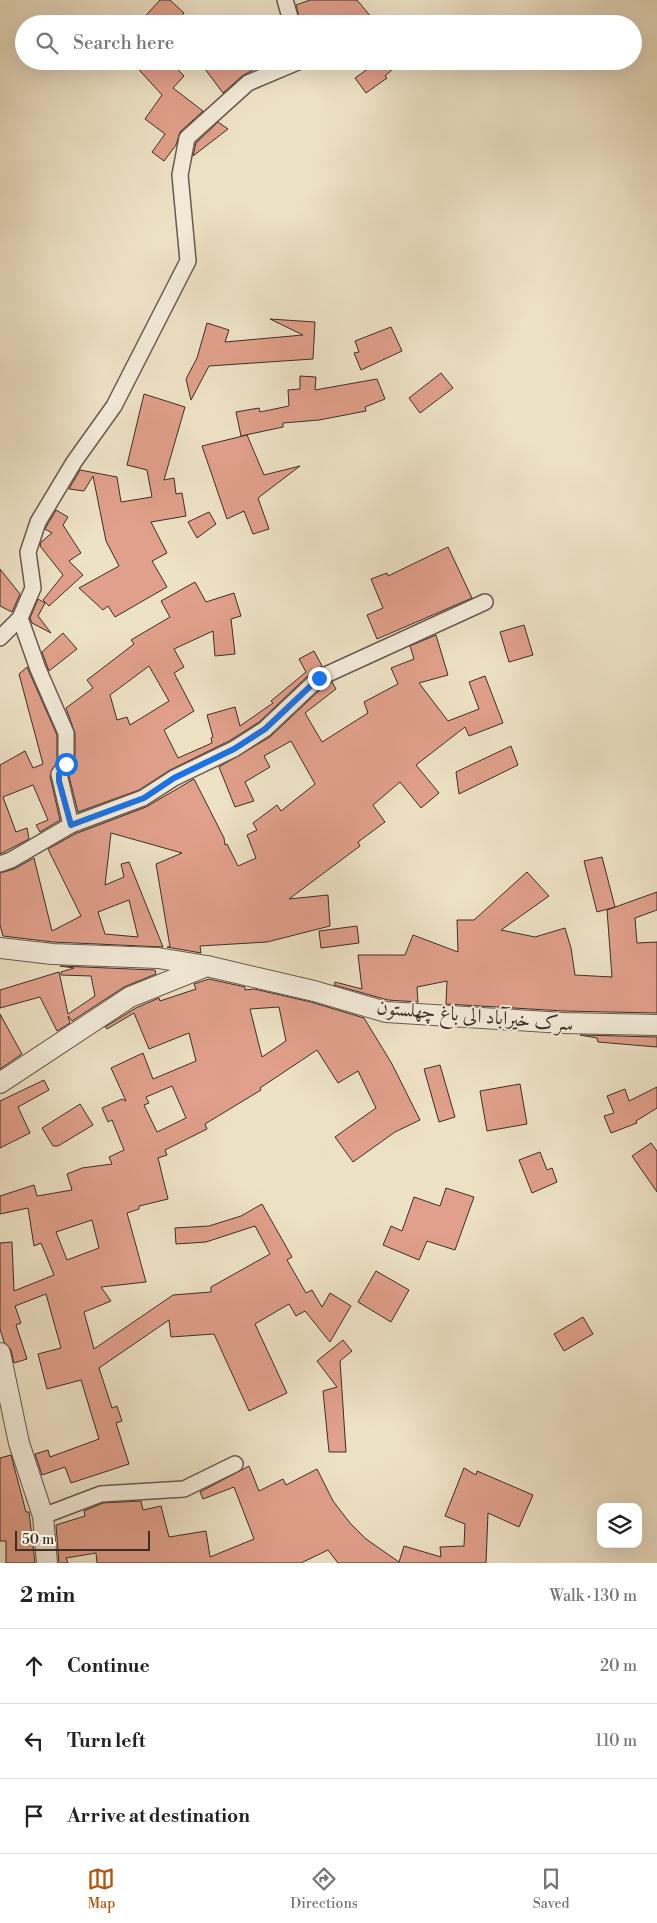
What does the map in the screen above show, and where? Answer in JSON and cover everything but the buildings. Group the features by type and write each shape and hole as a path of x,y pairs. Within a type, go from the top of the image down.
{"street":[{"path":"285,0 289,15"},
{"path":"0,638 20,618 32,588 28,552 38,522 74,462 114,406 188,261 180,175 187,138 248,84 280,70"},
{"path":"0,864 11,860 71,825 144,798 174,778 234,749 265,729 319,678 485,602"},
{"path":"20,618 38,669 66,733 66,764 59,774 71,825"},
{"name":"سرک خیرآباد الی باغ چهلستون","path":"0,948 52,954 158,958 207,966 314,991 386,1012 563,1023 657,1025"},
{"path":"0,1083 130,997 207,966"},
{"path":"0,1353 19,1443 43,1516 47,1563"},
{"path":"43,1516 101,1494 184,1489 235,1464"}],"route":[{"path":"66,764 59,774 59,781 71,825 144,798 174,778 234,749 265,729 319,678"}]}
